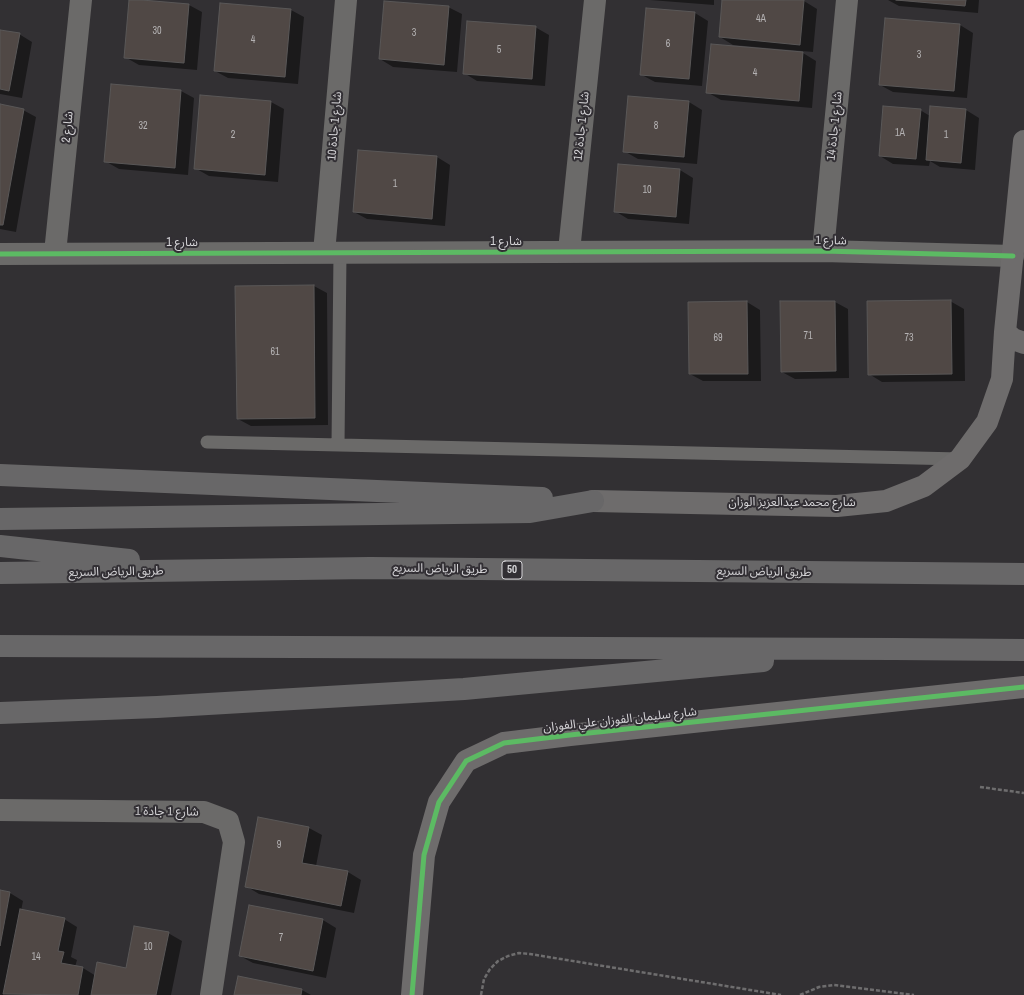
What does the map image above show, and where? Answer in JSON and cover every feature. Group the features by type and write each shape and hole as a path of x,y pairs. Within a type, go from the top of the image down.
{"highway":[{"path":"0,475 593,501"},
{"path":"0,519 530,512 593,501"},
{"path":"0,546 132,560 370,568"},
{"name":"طريق الرياض السريع","path":"0,573 370,568 1024,574"},
{"path":"0,646 1024,650"},
{"path":"0,713 157,707 464,688 895,649"}],"street":[{"name":"شارع 2","path":"55,253 81,0"},
{"name":"شارع 1 جادة 10","path":"332,253 346,0"},
{"name":"شارع 1 جادة 12","path":"569,251 595,0"},
{"name":"شارع 1 جادة 14","path":"823,251 847,0"},
{"name":"شارع محمد عبدالعزيز الوزان","path":"593,501 836,506 886,501 924,486 960,459 987,422 1002,379 1005,332 1024,141"},
{"name":"شارع 1","path":"0,254 823,251 1013,256"},
{"path":"1005,332 1013,339 1024,343"},
{"name":"شارع سليمان الفوزان علي الفوزان","path":"412,995 424,855 439,802 466,761 504,744 570,735 1024,687"},
{"name":"شارع 1 جادة 1","path":"0,810 204,812 228,821 234,842 211,995"}],"lane":[{"path":"332,253 338,446"},
{"path":"207,442 960,459"}],"path":[{"path":"980,787 1024,793"},
{"path":"481,995 484,979 490,969 498,961 519,953 781,995"},
{"path":"800,995 819,987 834,985 914,995"}],"building":[{"path":"129,0 189,4 184,63 124,58"},
{"path":"722,0 804,0 800,45 719,37"},
{"path":"896,0 966,0 965,6"},
{"path":"384,1 449,6 444,65 379,59"},
{"path":"220,3 291,9 285,77 214,71"},
{"path":"646,8 695,12 689,79 640,75"},
{"path":"885,18 960,24 954,91 879,85"},
{"path":"467,21 536,26 532,79 463,74"},
{"path":"0,30 20,33 9,91 0,89"},
{"path":"711,44 803,52 799,101 706,93"},
{"path":"111,84 181,90 175,168 104,162"},
{"path":"200,95 271,101 265,175 194,169"},
{"path":"628,96 689,101 684,157 623,152"},
{"path":"0,104 24,109 3,225 0,225"},
{"path":"883,106 921,109 916,159 879,156"},
{"path":"930,106 966,109 961,163 926,160"},
{"path":"358,150 437,156 432,219 353,212"},
{"path":"618,164 680,169 676,217 614,212"},
{"path":"314,285 315,418 237,419 235,286"},
{"path":"951,300 952,374 868,375 867,301"},
{"path":"747,301 748,374 689,374 688,302"},
{"path":"780,301 835,301 836,371 781,372"},
{"path":"258,817 309,827 302,863 348,871 341,906 245,887"},
{"path":"0,890 10,892 0,946"},
{"path":"249,905 323,919 313,971 239,956"},
{"path":"20,909 65,918 58,951 64,952 61,963 83,967 78,995 3,994"},
{"path":"134,926 169,932 156,995 91,995 97,962 126,968"},
{"path":"238,976 302,989 301,995 234,995"}],"cycle path":[{"path":"0,254 823,251 1013,256"},
{"path":"412,995 424,855 439,802 466,761 504,743 1024,687"}]}
